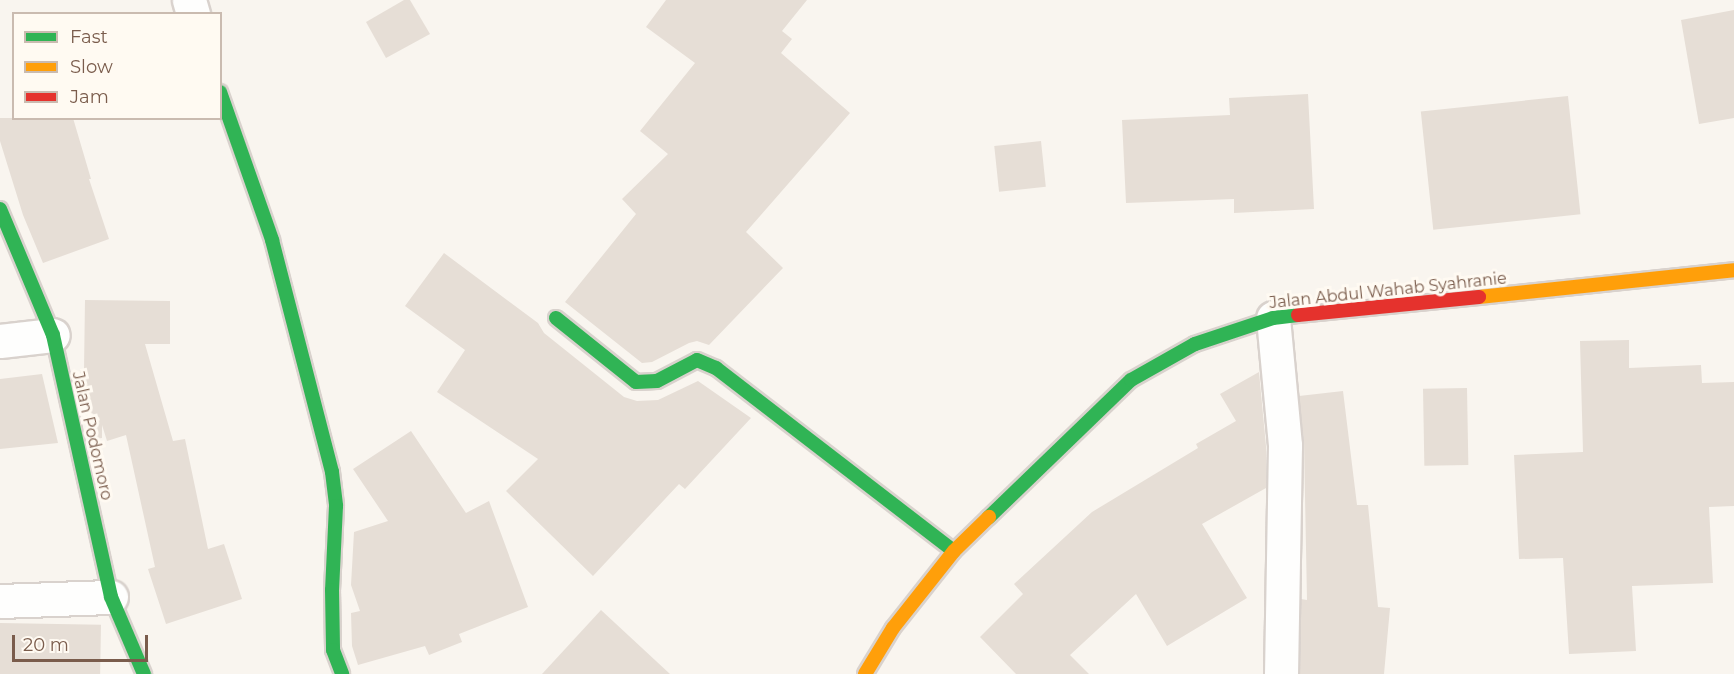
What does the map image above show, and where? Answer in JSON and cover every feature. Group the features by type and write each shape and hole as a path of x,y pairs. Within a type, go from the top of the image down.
{"street":[{"path":"222,98 272,240 332,472 336,506 332,590 333,650 342,674"},
{"name":"Jalan Podomoro","path":"0,208 52,335 111,597 144,674"},
{"name":"Jalan Abdul Wahab Syahranie","path":"865,674 893,628 954,550 1131,380 1195,344 1273,318 1734,270"},
{"path":"556,318 636,382 657,381 697,360 716,368 954,550"},
{"path":"1273,318 1285,445 1281,674"},
{"path":"0,340 52,335"},
{"path":"0,601 111,597"}],"building":[{"path":"404,0 410,0 430,34 386,58 366,22"},
{"path":"666,0 807,0 782,31 792,39 781,53 850,113 746,232 783,268 709,345 697,341 689,343 652,362 642,363 565,302 636,214 622,199 668,154 640,131 695,63 646,27"},
{"path":"1734,10 1734,118 1699,124 1681,20"},
{"path":"1308,94 1314,209 1234,213 1234,199 1126,203 1122,120 1230,115 1229,98"},
{"path":"1568,96 1580,214 1433,230 1421,111"},
{"path":"0,118 74,120 91,179 89,179 109,239 43,263 23,215 0,141"},
{"path":"1041,141 1046,187 999,192 994,146"},
{"path":"444,253 538,323 544,333 624,397 637,401 658,400 698,381 751,418 685,489 679,484 593,576 506,491 538,459 437,392 465,350 405,306"},
{"path":"85,300 170,301 170,344 145,344 173,441 185,439 208,549 224,544 242,599 166,624 148,569 155,567 126,435 107,441 102,425 102,438 95,439 80,370 84,369"},
{"path":"1629,340 1629,368 1701,365 1702,383 1734,382 1734,506 1709,507 1713,583 1632,586 1636,651 1569,654 1563,558 1519,559 1514,455 1583,452 1580,341"},
{"path":"1259,372 1266,446 1266,488 1202,524 1247,598 1167,646 1136,594 1070,655 1089,674 1016,674 980,637 1023,594 1014,584 1092,512 1198,448 1196,444 1236,421 1220,394"},
{"path":"42,374 58,443 0,449 0,379"},
{"path":"1467,388 1468,465 1424,466 1423,389"},
{"path":"1343,391 1357,505 1368,505 1378,607 1390,608 1384,674 1300,674 1301,599 1307,600 1304,443 1299,396"},
{"path":"411,431 466,513 489,501 528,607 459,634 462,642 429,655 425,646 358,665 352,646 351,613 360,611 351,585 354,532 388,521 353,469"},
{"path":"601,610 670,674 542,674"},
{"path":"0,623 101,625 100,674 0,674"}],"traffic: fast":[{"path":"222,98 272,240 332,472 336,506 332,590 333,650 342,674"},
{"path":"0,209 53,335 111,597 144,674"},
{"path":"989,517 1131,380 1195,344 1273,318 1298,315"},
{"path":"556,318 636,382 657,381 697,360 716,368 954,551"}],"traffic: slow":[{"path":"1479,297 1734,270"},
{"path":"865,674 893,628 954,551 989,517"}],"traffic: jam":[{"path":"1298,315 1479,297"}]}
